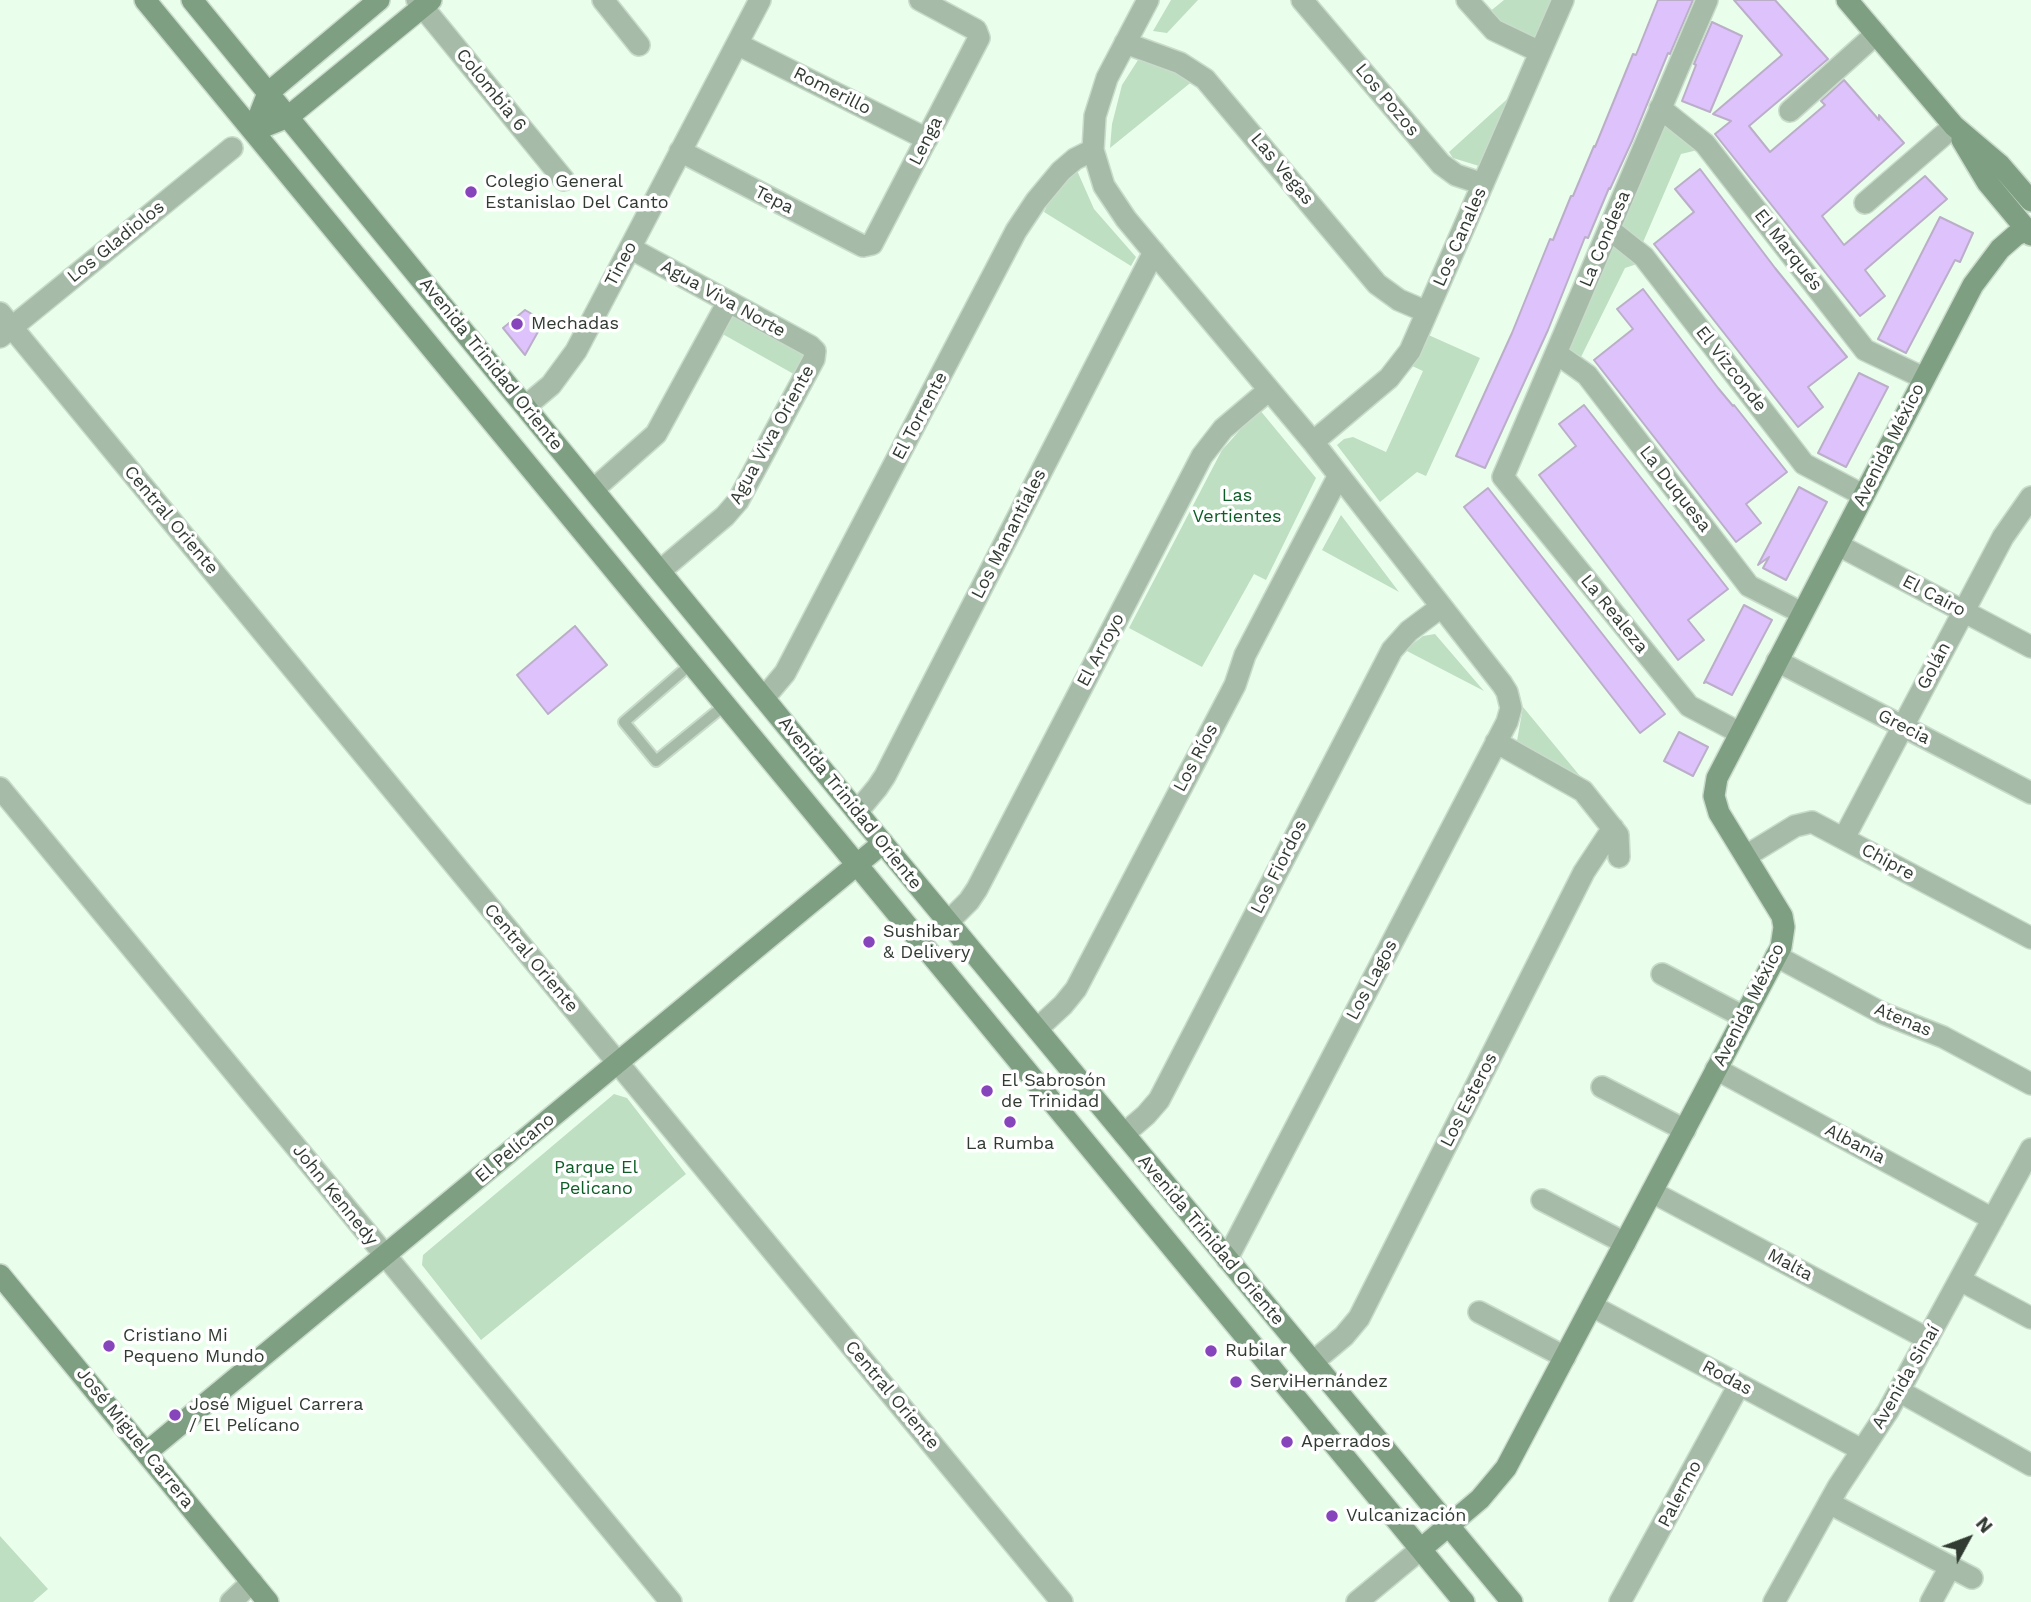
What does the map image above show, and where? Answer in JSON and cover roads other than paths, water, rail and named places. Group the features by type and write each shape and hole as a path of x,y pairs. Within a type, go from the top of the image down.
{"main road":[{"name":"Avenida Trinidad Oriente","path":"145,0 1464,1602"},
{"name":"Avenida Trinidad Oriente","path":"192,0 857,812 1512,1602"},
{"path":"253,131 268,93 379,0"},
{"path":"1847,0 1954,126 2000,165 2031,201"},
{"path":"253,131 288,117 424,2"},
{"path":"1954,126 1987,182 2030,231"},
{"name":"Avenida México","path":"1421,1549 1485,1494 1506,1468 1776,956 1784,937 1782,916 1720,813 1714,796 1717,778 1963,303 1983,269 2008,241 2030,231"},
{"name":"El Pelícano","path":"146,1452 883,843"},
{"name":"José Miguel Carrera","path":"0,1275 268,1602"}],"street":[{"path":"603,0 639,45"},
{"name":"Tineo","path":"526,406 551,385 569,362 760,0"},
{"name":"Lenga","path":"868,246 875,240 977,42 978,34 973,28 920,0"},
{"path":"1148,0 1099,96 1093,150 1104,186 1114,204 1313,442 1441,607"},
{"name":"Los Pozos","path":"1303,0 1441,164 1456,175 1483,184"},
{"path":"1467,0 1494,30 1540,52"},
{"name":"Los Canales","path":"1313,442 1403,363 1563,0"},
{"name":"La Condesa","path":"1503,477 1707,0"},
{"name":"Colombia 6","path":"424,2 564,180"},
{"path":"1790,111 1876,34"},
{"name":"Las Vegas","path":"1125,43 1189,67 1205,79 1377,284 1399,300 1427,312"},
{"name":"Romerillo","path":"737,44 927,139"},
{"name":"El Marqués","path":"1660,108 1705,144 1865,350 1924,378"},
{"path":"1865,203 1954,126"},
{"name":"Los Gladiolos","path":"4,326 232,148"},
{"name":"El Torrente","path":"764,698 785,673 1016,231 1060,172 1075,159 1093,150"},
{"name":"Tepa","path":"680,151 859,244 868,246"},
{"name":"El Vizconde","path":"1609,229 1644,257 1804,464 1863,495"},
{"name":"Agua Viva Norte","path":"629,248 815,351"},
{"name":"Los Manantiales","path":"857,812 885,776 1154,252"},
{"path":"594,489 656,434 728,302"},
{"name":"Central Oriente","path":"4,326 618,1062 1062,1602"},
{"name":"Agua Viva Oriente","path":"660,571 725,516 738,501 814,359 815,351"},
{"name":"La Duquesa","path":"1556,353 1587,375 1749,586 1802,613"},
{"name":"El Arroyo","path":"948,922 969,901 977,888 1202,456 1223,429 1269,390"},
{"name":"Los Ríos","path":"1037,1029 1076,989 1235,685 1245,655 1339,475"},
{"name":"La Realeza","path":"1503,477 1689,706 1740,733"},
{"name":"Golán","path":"1844,838 2003,537 2031,497"},
{"name":"El Cairo","path":"1838,545 2031,647"},
{"name":"Los Lagos","path":"1227,1259 1509,715 1510,700 1502,684 1441,607"},
{"name":"Los Fiordos","path":"1124,1134 1159,1100 1392,650 1409,631 1441,607"},
{"name":"Grecia","path":"1777,662 2031,793"},
{"path":"1496,742 1583,791 1613,828 1620,842 1619,857"},
{"name":"John Kennedy","path":"0,788 671,1602"},
{"name":"Chipre","path":"1746,856 1801,823 1817,824 2031,937"},
{"name":"Los Esteros","path":"1313,1362 1359,1318 1584,872 1613,828"},
{"name":"Atenas","path":"1776,956 1882,1013 1935,1034 2031,1084"},
{"path":"1662,974 1744,1017"},
{"name":"Albania","path":"1716,1069 1993,1219"},
{"path":"1602,1087 1685,1130"},
{"name":"Avenida Sinaí","path":"1774,1602 1829,1503 1899,1391 2031,1149"},
{"name":"Malta","path":"1652,1192 1928,1339"},
{"path":"1542,1200 1625,1243"},
{"path":"1960,1280 2031,1318"},
{"name":"Rodas","path":"1592,1306 1862,1450"},
{"path":"1479,1312 1565,1357"},
{"name":"Palermo","path":"1620,1602 1739,1384"},
{"path":"1899,1391 2031,1465"},
{"path":"1829,1503 1972,1578"},
{"path":"1357,1602 1421,1549"},
{"path":"1931,1602 1950,1567"},
{"path":"231,1602 252,1582"}],"lane":[{"path":"691,664 624,722 656,761 725,705"}],"place":[{"name":"Colegio General Estanislao Del Canto","path":"471,192"},
{"name":"Mechadas","path":"517,324"},
{"name":"Sushibar & Delivery","path":"869,942"},
{"name":"El Sabrosón de Trinidad","path":"987,1091"},
{"name":"La Rumba","path":"1010,1122"},
{"name":"Cristiano Mi Pequeno Mundo","path":"109,1346"},
{"name":"Rubilar","path":"1211,1351"},
{"name":"ServiHernández","path":"1236,1382"},
{"name":"José Miguel Carrera / El Pelícano","path":"175,1415"},
{"name":"Aperrados","path":"1287,1442"},
{"name":"Vulcanización","path":"1332,1516"}],"park label":[{"name":"Las Vertientes","path":"1237,506"},
{"name":"Parque El Pelicano","path":"596,1178"}]}
